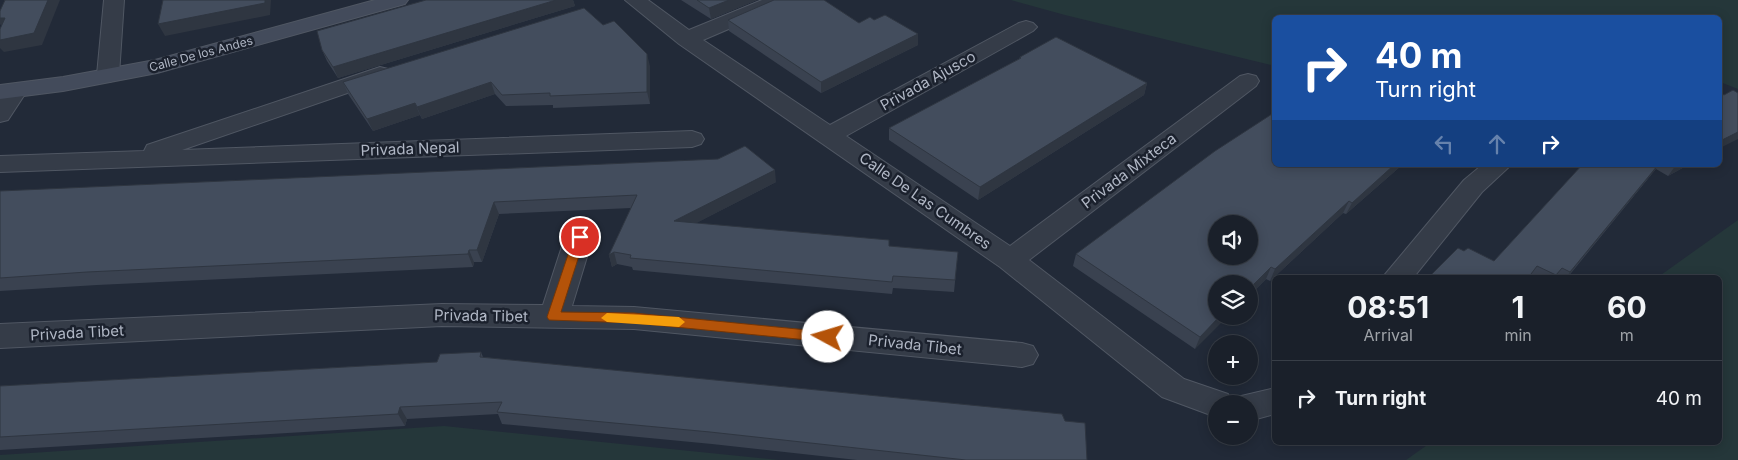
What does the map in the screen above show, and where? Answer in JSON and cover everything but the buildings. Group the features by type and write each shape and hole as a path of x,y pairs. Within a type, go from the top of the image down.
{"street":[{"path":"108,75 114,0"},
{"name":"Calle De los Andes","path":"8,91 157,66 398,0"},
{"name":"Calle De Las Cumbres","path":"636,0 687,39 830,135 1010,260 1173,388 1208,402"},
{"path":"687,39 780,0"},
{"name":"Privada Ajusco","path":"830,135 1026,27"},
{"name":"Privada Nepal","path":"128,160 402,67"},
{"name":"Privada Mixteca","path":"1010,260 1248,81"},
{"path":"0,114 8,91"},
{"name":"Privada Nepal","path":"0,164 692,139"},
{"path":"1398,275 1472,186 1496,167"},
{"path":"554,317 580,237"},
{"name":"Privada Tibet","path":"0,336 442,315 634,318 1022,355"},
{"path":"1258,404 1272,402"}],"shaded area":[{"path":"1011,0 1738,0 1738,89 1722,83 1722,15 1272,15 1272,65"},
{"path":"1738,220 1738,460 1406,460 1427,445 1722,445 1722,275 1661,275"},
{"path":"444,426 779,460 0,460 0,455"}],"slow traffic":[{"path":"607,318 679,322"}],"route":[{"path":"580,237 554,317 634,318 828,337"}]}
